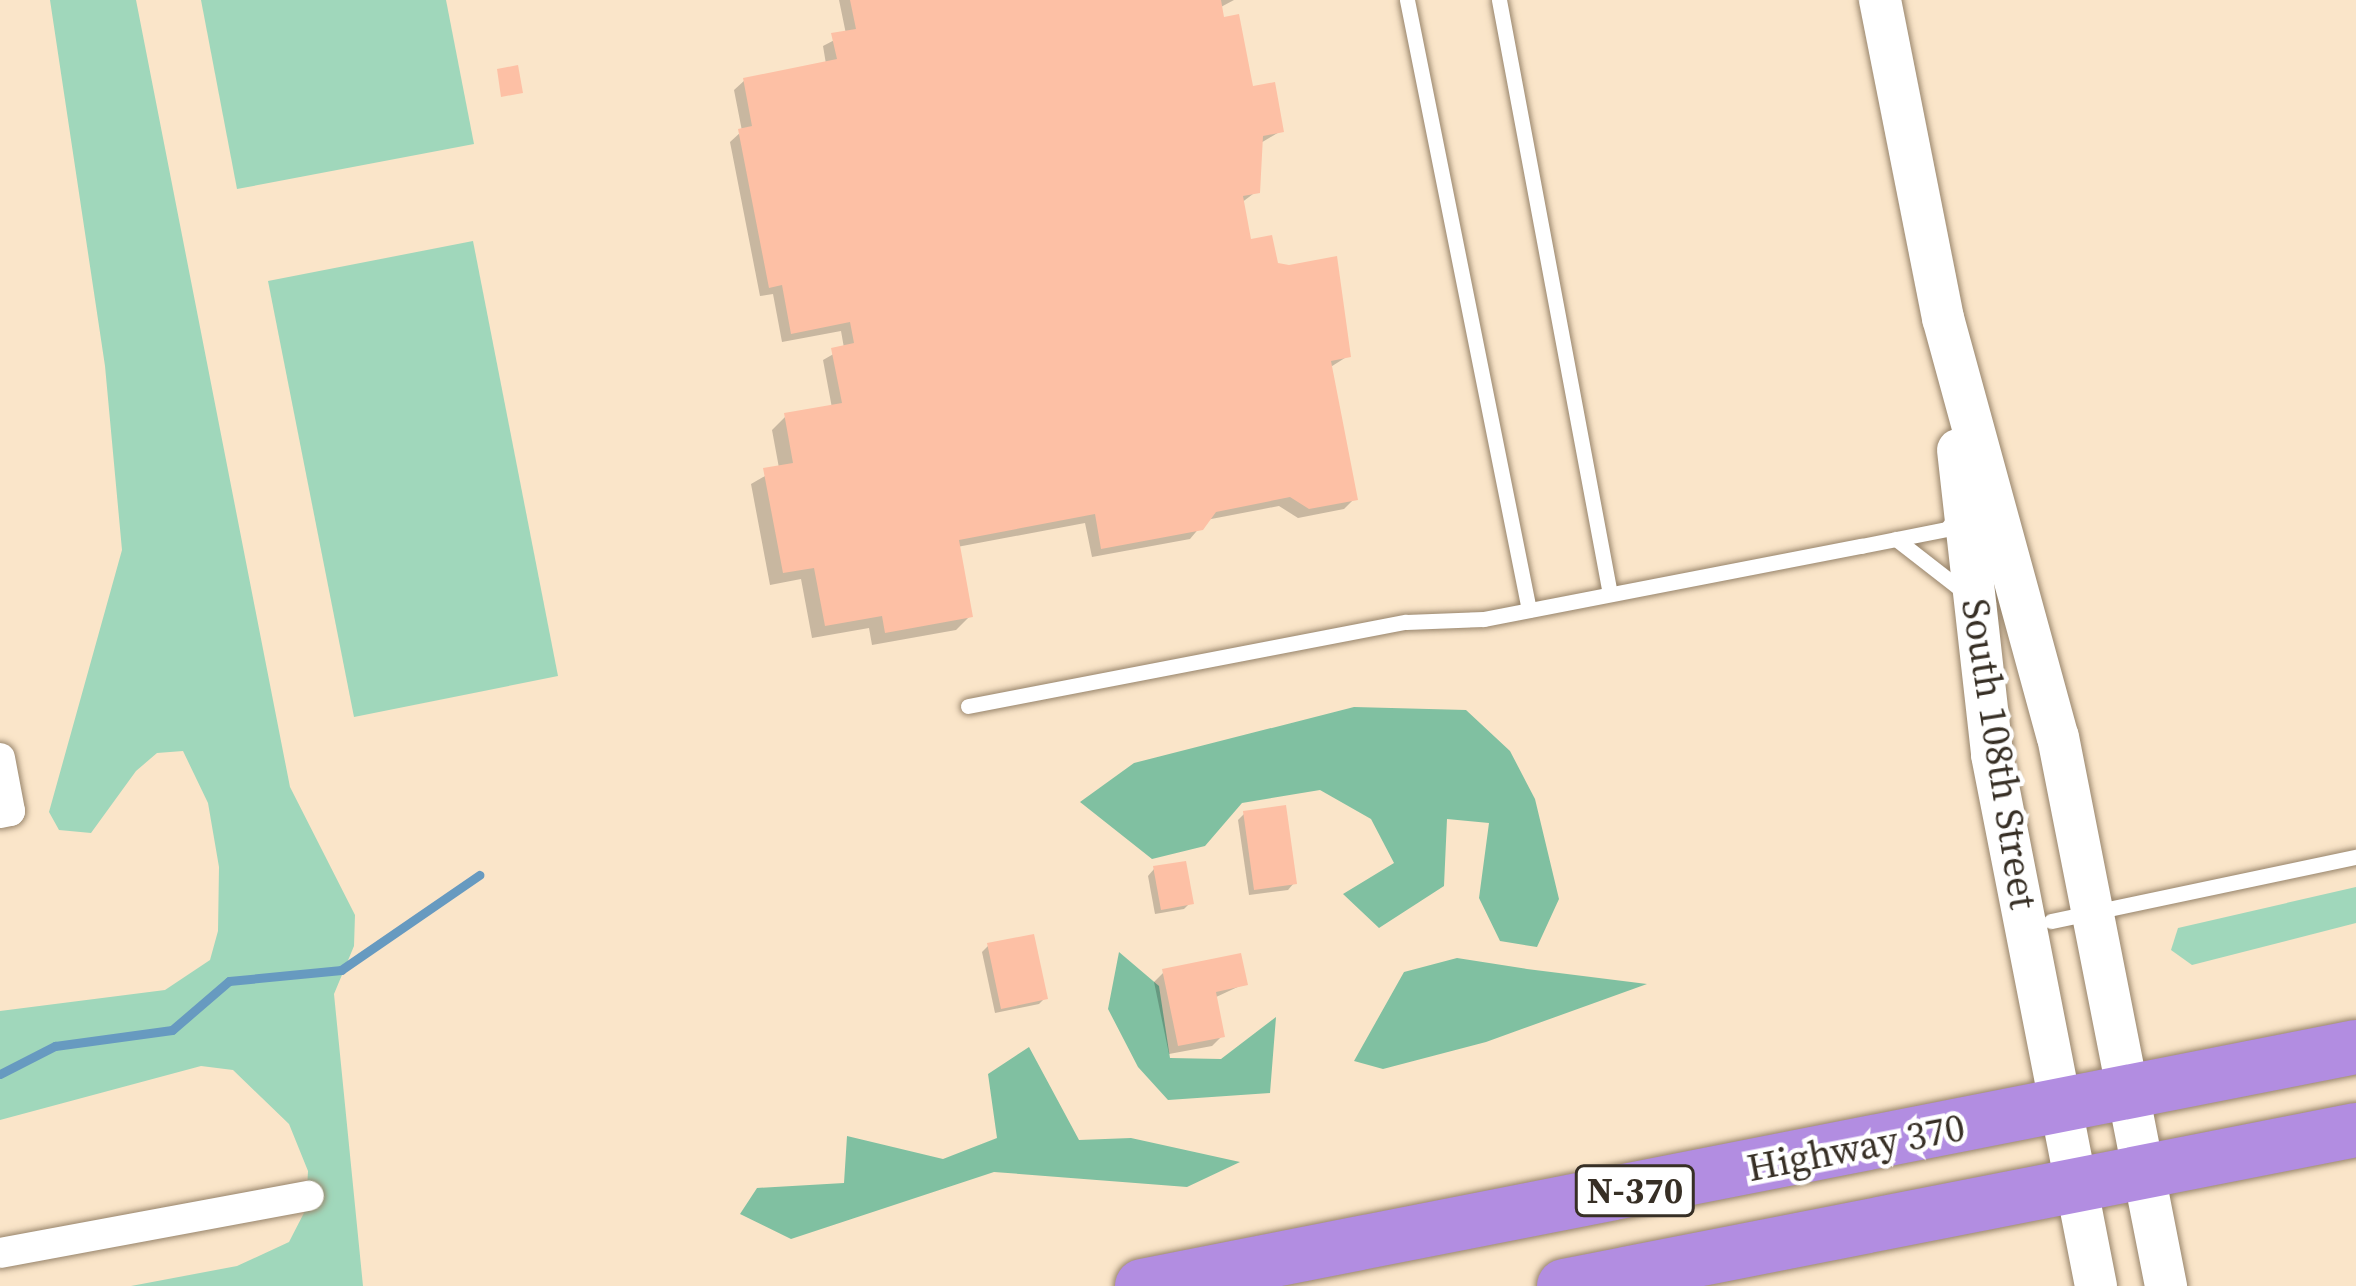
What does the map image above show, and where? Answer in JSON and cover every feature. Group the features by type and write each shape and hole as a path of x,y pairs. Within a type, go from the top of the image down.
{"highway":[{"name":"Highway 370","path":"1142,1286 2356,1047"},
{"name":"Highway 370","path":"1564,1286 2144,1176 2356,1130"}],"street":[{"name":"South 108th Street","path":"1880,0 1943,318 2058,736 2165,1286"},
{"name":"South 108th Street","path":"1943,318 1991,755 2096,1286"},
{"path":"0,758 5,813"},
{"path":"0,1253 309,1196"}],"lane":[{"path":"1407,0 1529,610"},
{"path":"1499,0 1610,594"},
{"path":"968,706 1406,622 1529,610 1947,529 1963,500"},
{"path":"1896,539 1941,568 1975,608"},
{"path":"2051,922 2356,857"}],"green space":[{"path":"50,0 136,0 290,787 355,915 354,946 334,994 363,1286 131,1286 237,1266 289,1242 306,1209 308,1171 289,1124 233,1070 201,1066 0,1120 0,1011 165,990 210,960 218,931 219,867 208,803 183,751 157,753 136,771 91,833 59,830 49,812 122,550 105,366"},
{"path":"201,0 446,0 474,144 237,189"},
{"path":"473,241 558,676 354,717 268,281"},
{"path":"1354,707 1466,710 1510,751 1535,799 1559,899 1537,947 1500,941 1479,898 1489,823 1447,819 1444,886 1379,928 1343,894 1394,863 1371,819 1320,790 1242,803 1205,846 1152,859 1080,802 1134,763"},
{"path":"2356,887 2356,923 2192,965 2171,950 2178,928"},
{"path":"1119,952 1159,986 1170,1058 1221,1059 1276,1017 1270,1093 1168,1100 1138,1067 1108,1009"},
{"path":"1457,958 1647,984 1486,1042 1383,1069 1354,1061 1404,972"},
{"path":"1029,1047 1079,1140 1131,1138 1240,1162 1187,1187 994,1172 791,1239 740,1214 757,1188 844,1183 847,1136 943,1159 997,1138 988,1074"}],"building":[{"path":"850,0 1221,0 1224,17 1239,14 1253,86 1275,82 1284,132 1263,136 1260,193 1243,196 1251,239 1272,235 1278,263 1337,256 1351,357 1331,361 1358,500 1309,509 1290,497 1216,512 1203,530 1101,549 1095,514 959,540 973,617 885,633 882,616 825,626 814,568 783,573 763,468 793,463 784,413 842,403 831,348 854,343 850,322 791,334 782,285 769,288 738,129 752,126 743,78 837,59 831,33 856,29"},
{"path":"518,65 523,93 501,97 497,69"},
{"path":"1286,805 1297,884 1254,890 1243,811"},
{"path":"1186,861 1194,904 1161,910 1153,866"},
{"path":"1034,934 1048,999 1001,1009 987,943"},
{"path":"1241,953 1248,985 1216,992 1225,1037 1178,1046 1162,969"}],"waterway":[{"path":"0,1074 55,1046 172,1030 229,981 341,970 479,875"}]}
